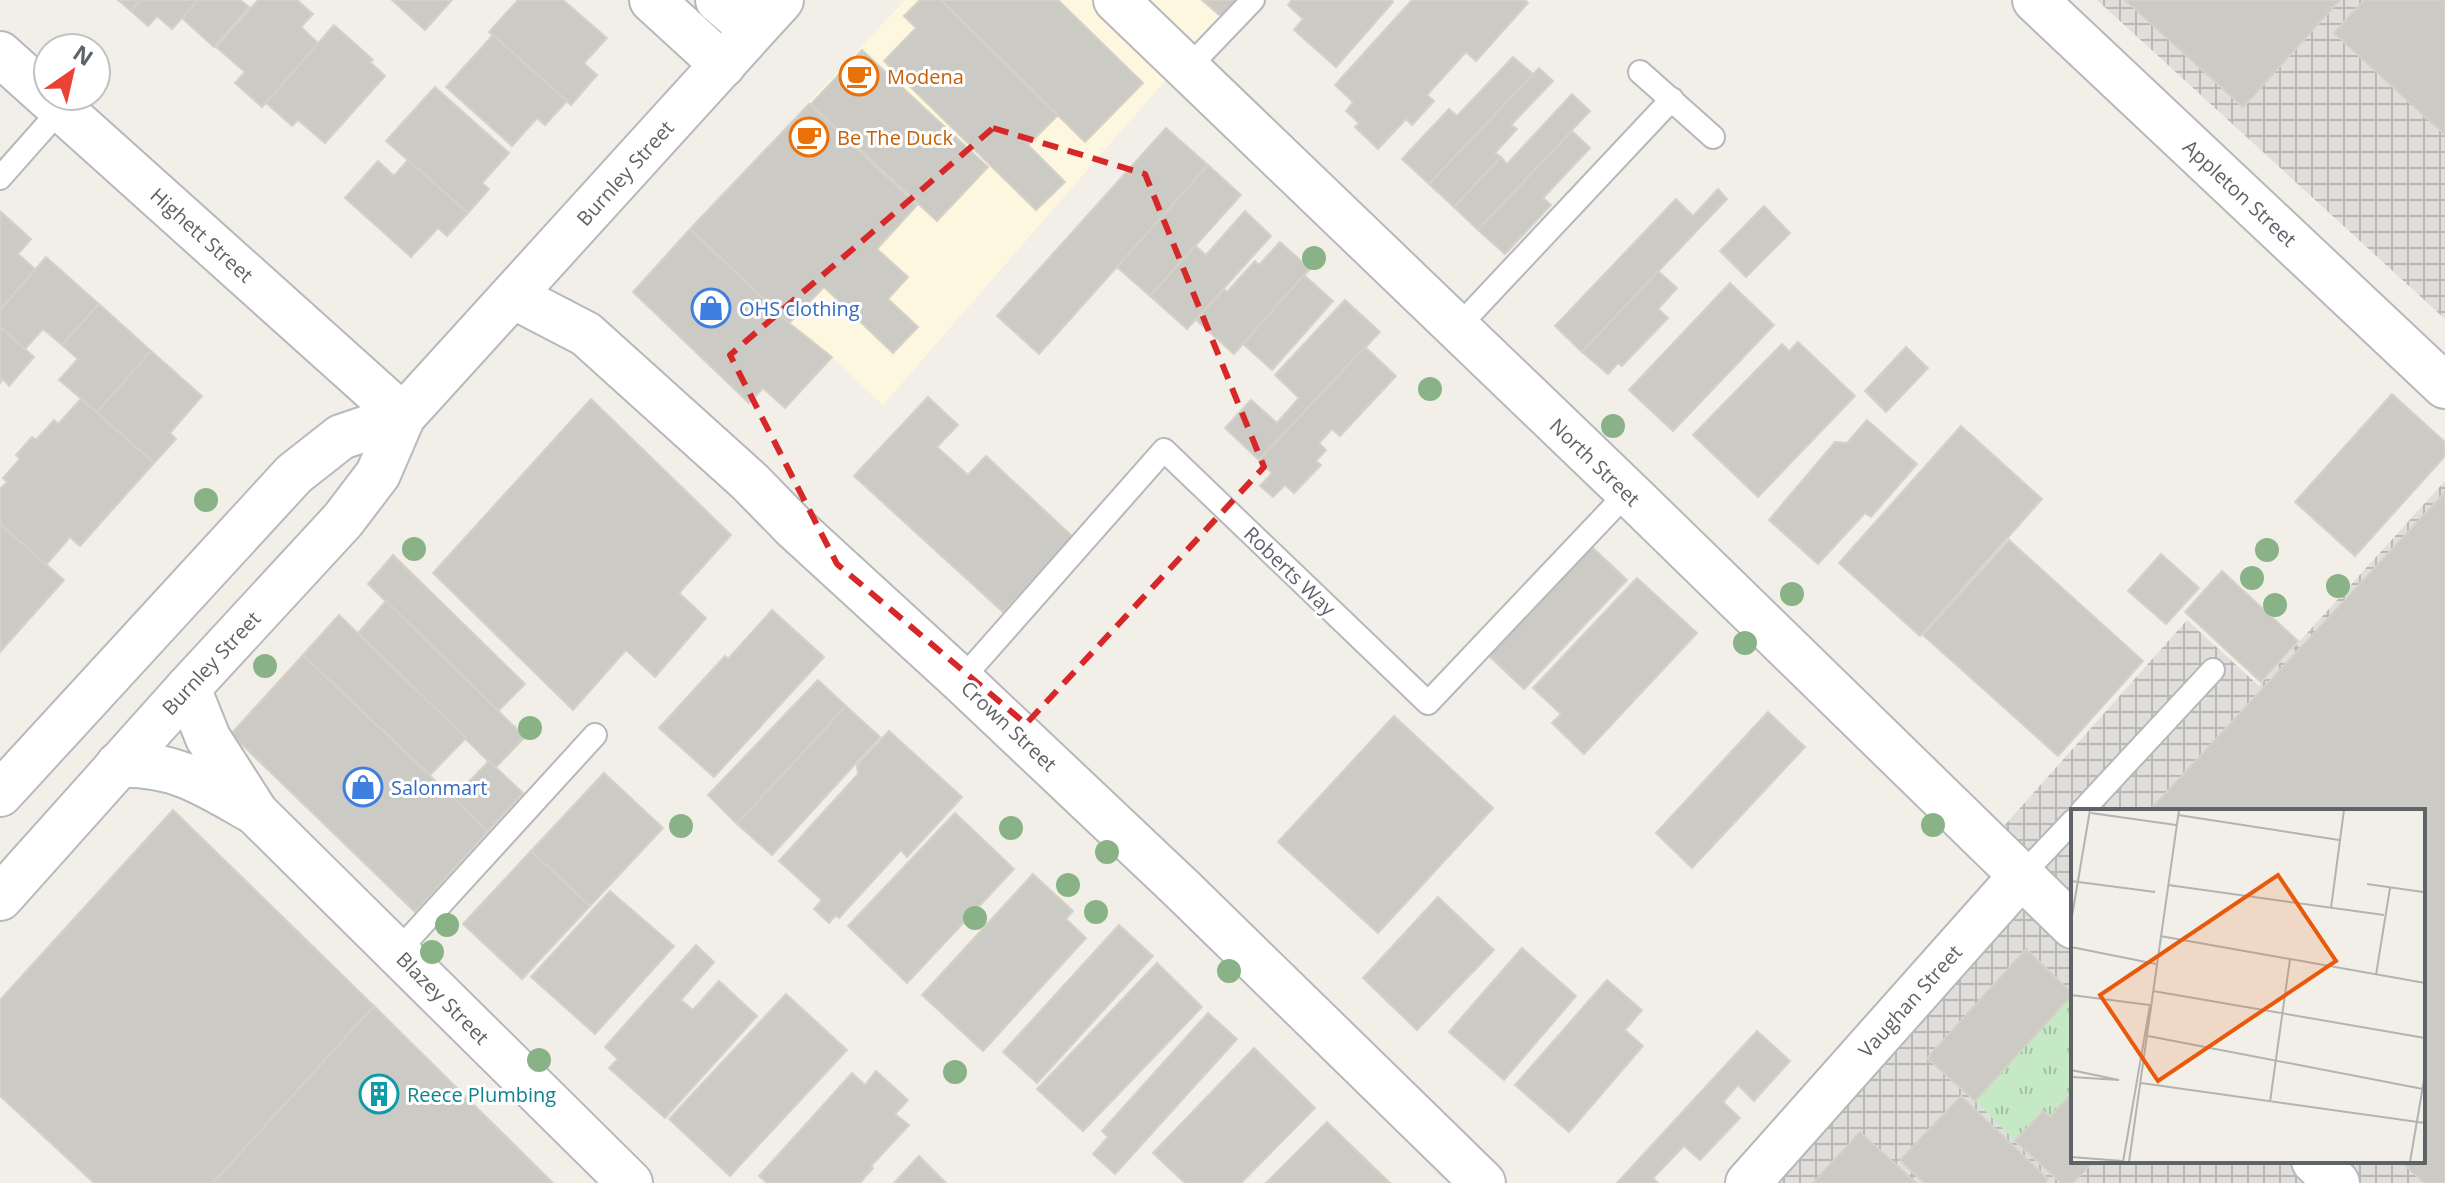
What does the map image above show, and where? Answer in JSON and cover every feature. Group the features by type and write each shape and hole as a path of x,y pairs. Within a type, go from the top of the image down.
{"street":[{"path":"652,0 723,65"},
{"path":"718,0 767,15"},
{"name":"North Street","path":"1116,0 1628,492 2071,924"},
{"name":"Appleton Street","path":"2035,0 2445,386"},
{"name":"Burnley Street","path":"0,898 343,520 378,474 403,416 767,15"},
{"name":"Highett Street","path":"0,54 32,83"},
{"name":"Highett Street","path":"64,112 403,416"},
{"name":"Crown Street","path":"513,296 586,334 750,482 794,527 1183,890 1483,1183"},
{"name":"Burnley Street","path":"0,794 294,474 341,437 403,416"},
{"name":"Blazey Street","path":"188,688 208,738 256,813 630,1183"},
{"name":"Blazey Street","path":"118,765 135,764 179,771 256,813"},
{"name":"Vaughan Street","path":"1748,1183 2021,876"},
{"path":"2316,1163 2337,1183"}],"lane":[{"path":"1187,69 1253,0"},
{"path":"1640,72 1713,137"},
{"path":"1456,329 1672,99"},
{"path":"0,178 58,112"},
{"name":"Roberts Way","path":"961,680 1164,450 1428,703 1628,492"},
{"path":"2084,809 2213,670"},
{"path":"397,952 595,735"},
{"name":"Vaughan Street","path":"2021,876 2071,823"}],"highlighted area":[{"path":"993,128 1145,174 1264,467 1026,724 837,564 730,355"}],"shaded area":[{"path":"905,0 1235,0 883,405 832,357 789,323 690,229"},
{"path":"2097,0 2445,0 2445,319"},
{"path":"2445,481 2445,1183 1748,1183 2021,876 1988,844 2187,620 2259,686"}],"green space":[{"path":"2071,996 2071,1094 2050,1117 2043,1111 2015,1141 1975,1101"}],"building":[{"path":"118,0 140,0 131,11"},
{"path":"140,0 198,0 172,29 157,16 148,26 131,11"},
{"path":"198,0 240,0 249,7 214,47 182,18"},
{"path":"258,0 297,0 313,14 301,27 319,44 262,107 235,83 245,72 216,47"},
{"path":"392,0 452,0 425,30"},
{"path":"518,0 563,0 607,38 584,63 597,75 571,105 489,32"},
{"path":"920,0 941,0 1058,115 1028,145 1065,182 1036,210 884,61 916,28 904,16"},
{"path":"941,0 1058,0 1143,83 1085,142"},
{"path":"1202,0 1244,0 1226,21"},
{"path":"1292,0 1393,2 1336,67 1294,30 1303,19 1288,5"},
{"path":"1412,0 1525,0 1528,3 1476,61 1466,52 1427,95 1434,101 1412,125 1406,119 1378,149 1355,127 1359,123 1346,111 1353,102 1335,85"},
{"path":"2125,0 2340,0 2243,107"},
{"path":"2364,0 2445,0 2445,135 2334,33"},
{"path":"334,25 373,60 370,62 385,76 325,143 298,120 292,126 266,103"},
{"path":"493,35 567,101 545,125 537,118 512,146 446,87"},
{"path":"862,50 988,167 937,221 811,104"},
{"path":"1513,57 1533,74 1429,184 1402,159 1449,109 1457,116"},
{"path":"1539,68 1553,81 1511,125 1517,129 1495,153 1501,157 1454,207 1429,184"},
{"path":"435,87 509,153 482,183 489,189 468,213 386,141"},
{"path":"1572,94 1590,111 1478,230 1454,207 1501,157 1507,164"},
{"path":"809,104 917,205 877,249 908,277 888,299 918,327 893,353 824,287 789,323 690,229"},
{"path":"1166,128 1208,165 1039,354 997,316"},
{"path":"1572,131 1590,148 1543,198 1551,205 1505,254 1478,230"},
{"path":"408,160 468,213 447,236 438,228 411,257 345,198 378,161 394,176"},
{"path":"1208,165 1241,195 1150,296 1117,267"},
{"path":"1718,189 1727,199 1582,352 1555,326 1676,199 1693,216"},
{"path":"1764,206 1790,233 1746,277 1720,251"},
{"path":"0,211 31,239 18,254 35,269 0,310"},
{"path":"1245,211 1271,236 1187,329 1150,296 1195,246 1206,255"},
{"name":"OHS clothing","path":"690,229 789,323 832,357 785,408 763,388 749,403 633,292"},
{"path":"1280,242 1310,269 1234,354 1196,320 1224,289 1227,292 1255,261 1259,265"},
{"path":"46,257 99,304 62,345 43,329 25,349 0,327 0,310"},
{"path":"1658,271 1677,288 1658,309 1668,318 1622,366 1618,363 1608,374 1582,352"},
{"path":"1304,275 1333,301 1272,370 1243,344"},
{"path":"1730,283 1774,325 1673,431 1629,390"},
{"path":"1345,300 1380,332 1259,460 1225,428 1251,400 1277,423 1299,398 1275,375"},
{"path":"99,304 151,351 97,412 59,380 78,359 62,345"},
{"path":"0,327 34,357 9,386 3,379 0,383"},
{"path":"1798,342 1855,396 1758,497 1693,435 1782,344 1789,351"},
{"path":"1365,347 1396,376 1340,436 1332,429 1319,443 1326,450 1316,461 1321,465 1294,493 1285,485 1273,497 1260,486 1272,473 1259,460"},
{"path":"1906,347 1928,368 1886,412 1865,391"},
{"path":"151,351 202,396 170,433 176,439 154,463 97,412"},
{"path":"2392,394 2445,442 2445,456 2355,556 2295,502"},
{"path":"928,397 958,425 937,447 968,475 986,456 1073,537 1003,612 854,476"},
{"path":"81,399 154,463 80,546 70,537 46,565 0,524 0,489 7,482 3,478 20,459 16,455 32,437 36,440 54,420 58,424"},
{"path":"591,399 731,535 679,593 706,618 655,677 626,650 573,710 433,573"},
{"path":"1867,420 1917,464 1871,517 1865,513 1818,564 1769,520 1835,442 1847,443"},
{"path":"1961,426 2042,499 1920,636 1839,563"},
{"path":"2445,492 2445,1183 2424,1183 2403,1163 2425,1163 2425,809 2151,809"},
{"path":"0,524 64,580 0,652"},
{"path":"2009,540 2143,661 2058,756 1923,635"},
{"path":"1592,547 1627,580 1524,689 1489,656"},
{"path":"2161,554 2199,588 2166,624 2128,591"},
{"path":"393,555 525,684 498,711 368,584"},
{"path":"2222,571 2298,641 2261,682 2185,612"},
{"path":"1637,578 1697,633 1584,754 1552,723 1561,714 1533,688"},
{"path":"386,601 525,737 495,768 358,633"},
{"path":"772,610 824,657 714,777 659,728"},
{"path":"339,615 466,738 430,775 303,655"},
{"name":"Salonmart","path":"303,655 488,831 415,912 231,734"},
{"path":"818,680 846,706 737,824 708,795"},
{"path":"846,706 880,737 772,855 737,824"},
{"path":"1768,712 1805,747 1692,868 1656,833"},
{"path":"1394,716 1493,808 1378,933 1278,842"},
{"path":"889,731 962,797 907,857 901,850 839,918 836,915 829,923 814,909 822,900 779,861 858,774 857,765"},
{"path":"489,761 523,793 488,831 453,798"},
{"path":"604,773 663,828 590,906 531,851"},
{"path":"173,810 374,1006 213,1183 94,1183 0,1096 0,1000"},
{"path":"955,813 1014,869 907,983 848,926"},
{"path":"531,851 590,906 522,979 463,924"},
{"path":"1033,874 1073,911 1066,919 1086,938 983,1051 922,995"},
{"path":"610,891 674,946 595,1034 531,977"},
{"path":"1438,897 1494,950 1417,1030 1363,978"},
{"path":"1119,925 1153,956 1037,1083 1003,1052"},
{"path":"696,945 714,962 681,1000 693,1010 719,981 757,1016 665,1118 609,1068 618,1059 605,1047"},
{"path":"1522,948 1576,996 1504,1080 1449,1032"},
{"path":"2026,949 2071,992 2071,996 1975,1101 1927,1058"},
{"path":"1157,963 1202,1007 1083,1131 1037,1089"},
{"path":"1607,980 1642,1010 1625,1030 1643,1046 1569,1132 1515,1085"},
{"path":"786,994 847,1050 730,1176 669,1119"},
{"name":"Reece Plumbing","path":"374,1006 553,1183 213,1183"},
{"path":"1208,1013 1237,1039 1115,1174 1093,1154 1108,1137 1102,1131"},
{"path":"1757,1031 1790,1061 1754,1101 1738,1085 1723,1102 1740,1118 1700,1160 1684,1146 1653,1178 1658,1183 1617,1183"},
{"path":"1254,1048 1315,1108 1241,1183 1185,1183 1153,1153"},
{"path":"876,1071 908,1100 895,1114 909,1125 871,1166 873,1168 860,1183 767,1183 759,1176 852,1073 865,1085"},
{"path":"2071,1094 2071,1163 2092,1163 2073,1183 2061,1183 2015,1141 2043,1111 2050,1117"},
{"path":"1961,1096 2048,1179 2045,1183 1924,1183 1900,1160"},
{"path":"1327,1122 1390,1183 1266,1183"},
{"path":"1860,1132 1916,1183 1813,1183"},
{"path":"919,1156 946,1183 894,1183"}],"place":[{"name":"Modena","path":"859,76"},
{"name":"Be The Duck","path":"809,137"},
{"name":"OHS clothing","path":"711,308"},
{"name":"Salonmart","path":"363,787"},
{"name":"Reece Plumbing","path":"379,1094"}]}
